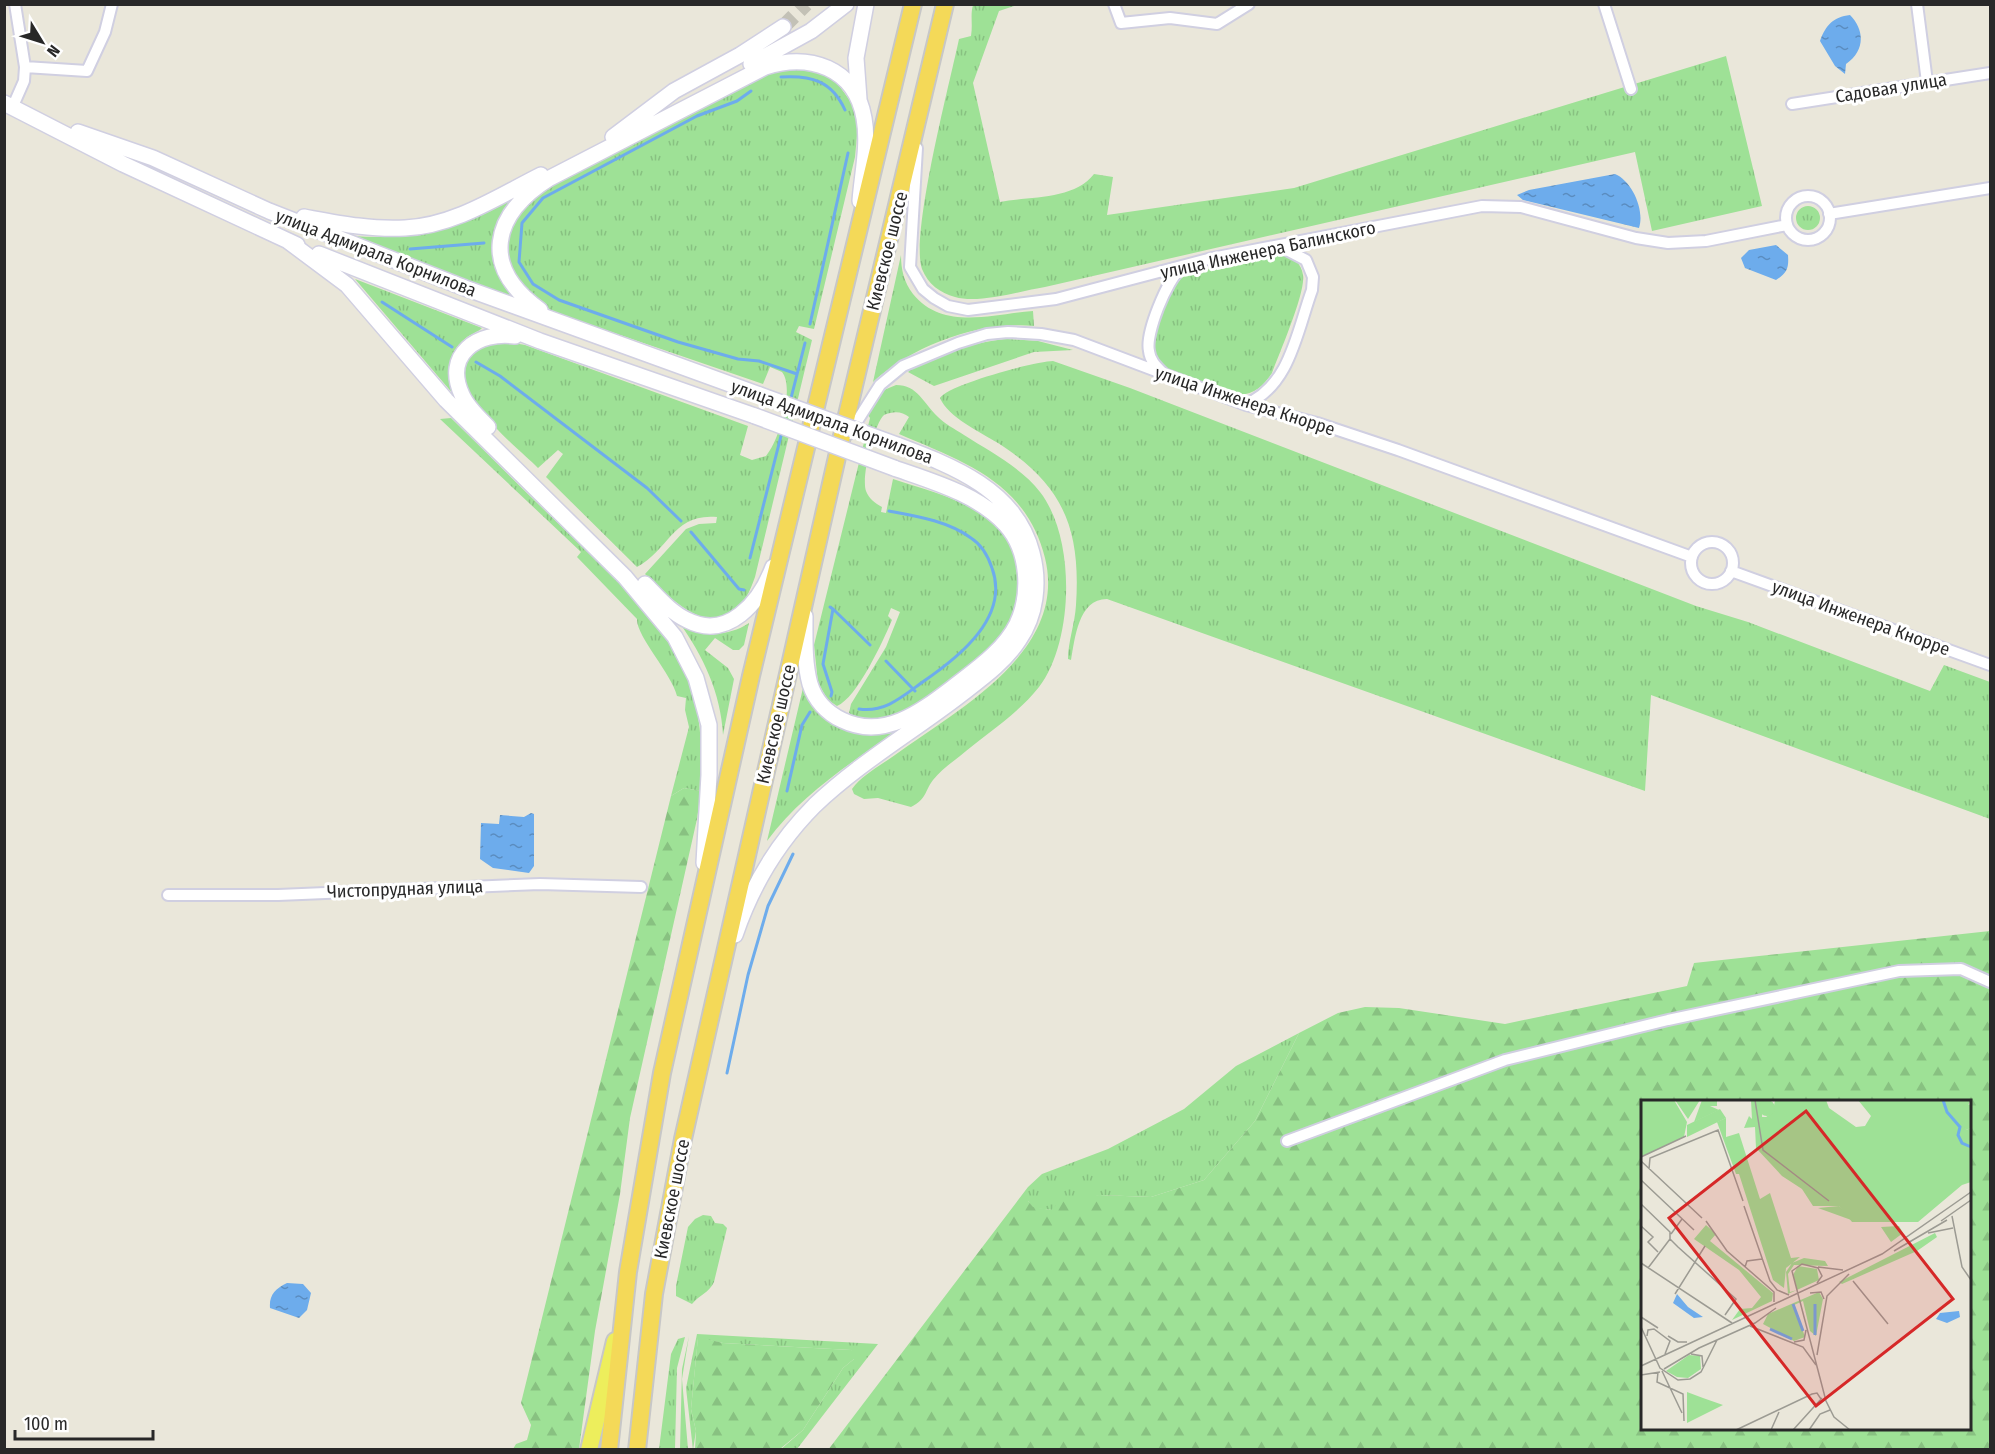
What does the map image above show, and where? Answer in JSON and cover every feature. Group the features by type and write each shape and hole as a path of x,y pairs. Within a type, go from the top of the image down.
{"highway":[{"name":"Киевское шоссе","path":"609,1449 623,1311 662,1073 783,542 913,4"},
{"name":"Киевское шоссе","path":"637,1449 654,1294 707,1026 837,457 945,4"}],"main road":[{"path":"269,211 372,228 407,228 426,225 477,207 811,31 846,4"},
{"path":"856,242 866,136 860,105 856,58 866,4"},
{"path":"613,137 674,92 740,56 783,27"},
{"path":"554,320 516,291 508,280 501,260 501,240 506,222 519,202 536,187 751,73 777,63 803,61 827,68 850,86 860,105"},
{"name":"улица Адмирала Корнилова","path":"9,104 123,164 288,241 540,341 754,416 894,468 979,504 998,517 1011,532 1022,558 1026,585 1020,615 1010,635 983,664 921,711 892,725 862,727 852,725 829,712 822,705 811,685 805,646 806,594"},
{"name":"улица Адмирала Корнилова","path":"35,117 153,159 269,211 554,320 897,445 968,476 999,498 1017,517 1027,536 1035,565 1036,585 1030,618 1019,641 998,665 834,789 785,837 754,886 741,918 707,1026"},
{"path":"288,241 347,285 446,400 625,577 675,637 696,678 709,725 708,807 701,896"},
{"path":"540,341 505,334 475,341 464,351 458,364 458,382 463,397 480,420 672,611 689,621 702,625 719,625 737,618 748,610 765,584 783,542"},
{"path":"589,1449 623,1311"}],"street":[{"path":"9,104 24,81 25,67 15,4"},
{"path":"25,67 87,71 105,32 112,4"},
{"path":"1114,4 1121,23 1170,18 1217,24 1249,4"},
{"path":"1604,4 1631,89"},
{"path":"1917,4 1927,82"},
{"name":"Садовая улица","path":"1792,104 1990,73"},
{"name":"улица Инженера Балинского","path":"919,120 910,267 923,289 948,306 968,310 1056,299 1277,245 1482,206 1521,207 1636,238 1668,243 1706,241 1787,225"},
{"path":"1829,214 1990,188"},
{"path":"1801,197 1819,199 1829,214 1827,229 1811,240 1797,237 1787,225 1787,210 1801,197"},
{"path":"1246,405 1267,392 1282,375 1312,290 1313,277 1306,260 1277,245"},
{"path":"1166,377 1150,357 1149,336 1170,280 1185,266"},
{"name":"улица Инженера Кнорре","path":"837,457 861,411 880,385 892,374 930,354 987,334 1018,332 1065,338 1246,405 1317,423 1398,450 1692,557"},
{"path":"1715,543 1721,545 1731,555 1731,571 1719,583 1706,583 1695,576 1692,557 1701,546 1715,543"},
{"name":"улица Инженера Кнорре","path":"1731,571 1990,665"},
{"name":"Чистопрудная улица","path":"168,895 278,895 540,884 641,887"},
{"path":"1287,1141 1505,1060 1668,1020 1899,970 1961,969 1990,982"}],"green space":[{"path":"973,5 1017,5 999,11 973,83 1000,202 1064,193 1085,182 1094,174 1113,177 1107,215 1294,188 1726,56 1762,206 1652,231 1635,152 1045,287 987,298 955,297 944,293 931,283 922,269 921,225 940,122 959,39 971,36"},
{"path":"785,68 814,69 835,80 851,102 858,125 855,157 814,329 799,326 796,332 812,340 755,577 744,600 732,614 718,619 704,618 674,600 645,574 686,529 699,524 716,523 717,517 702,517 681,526 648,560 637,567 546,477 563,454 558,450 538,468 485,416 473,399 466,383 465,367 472,353 484,345 504,343 525,345 748,426 740,455 752,460 766,456 776,439 784,414 787,390 782,372 770,367 763,384 556,313 541,303 518,279 511,265 508,250 509,235 516,220 530,201 553,184 756,77"},
{"path":"513,199 501,222 495,247 498,272 509,296 353,236 388,237 420,234 468,221"},
{"path":"1808,206 1817,209 1820,218 1817,227 1808,230 1799,227 1796,218 1799,209"},
{"path":"1277,253 1286,255 1297,262 1302,270 1303,283 1286,338 1272,373 1262,385 1250,393 1239,395 1170,371 1158,363 1153,350 1156,326 1167,299 1181,279 1188,274"},
{"path":"901,255 902,271 907,285 925,305 939,313 969,318 1033,311 1034,326 991,327 948,338 908,357 873,382"},
{"path":"355,279 482,328 466,338 453,356 451,371 454,395"},
{"path":"1008,339 1038,341 1073,350 1034,352 934,386 908,372 927,360 955,350 984,342"},
{"path":"1053,361 1130,388 1696,606 1748,622 1930,691 1944,665 1990,682 1990,819 1651,695 1645,791 1107,599 1097,601 1084,613 1077,631 1071,660 1068,659 1077,578 1071,531 1063,511 1053,492 1038,475 998,443 957,418 940,398 974,381 1012,369"},
{"path":"896,385 915,391 941,420 1015,468 1033,483 1052,512 1060,535 1065,562 1066,590 1059,644 1051,667 1039,687 1012,715 943,770 933,780 923,798 911,807 878,798 864,799 854,794 852,789 866,775 948,718 1002,674 1024,650 1040,622 1048,592 1045,558 1036,532 1023,510 1008,493 989,478 947,454 899,434 909,417 906,415 897,412 884,415 876,429 867,464 865,484 869,496 882,507 881,512 886,513 893,479 950,498 977,511 1000,530 1012,551 1017,574 1016,599 1009,622 999,636 961,673 911,707 886,717 865,720 849,713 851,704 886,647 900,612 891,608 888,616 892,620 861,681 845,701 837,706 828,700 818,683 814,645 870,418 868,415 884,390"},
{"path":"451,418 628,590 661,628 674,647 690,682 700,728 701,791 684,788 671,796 689,727 685,710 686,698 677,696 674,687 642,635 637,619 577,557 581,552 440,419"},
{"path":"679,622 696,630 714,633 731,631 749,623 744,645 739,650 733,650 715,638 705,650 728,668 734,679 723,735 722,719 715,690 696,648"},
{"path":"803,688 819,712 839,727 864,734 893,733 810,795 767,841"},
{"path":"684,788 701,791 697,819 630,1118 620,1194 595,1331 579,1449 513,1449 516,1444 527,1440 531,1425 521,1403 671,796"},
{"path":"1990,931 1990,1449 828,1450 1028,1187 1028,1201 1033,1207 1051,1210 1064,1198 1099,1195 1151,1197 1204,1180 1255,1121 1299,1033 1338,1013 1365,1007 1399,1008 1505,1024 1687,986 1694,963"},
{"path":"1299,1033 1255,1121 1204,1180 1151,1197 1099,1195 1052,1210 1033,1208 1028,1201 1028,1187 1042,1174 1108,1149 1184,1109 1236,1066"},
{"path":"703,1215 711,1216 715,1223 723,1224 727,1228 714,1282 692,1304 676,1296 676,1286 688,1227 695,1219"},
{"path":"697,1334 878,1344 797,1449 780,1450 803,1430 843,1368 854,1359 851,1350 723,1343 698,1338 691,1409 696,1431 693,1450 686,1388"},
{"path":"689,1336 682,1379 688,1449 680,1449 682,1369"},
{"path":"685,1337 677,1368 675,1449 659,1449 671,1354 678,1339"},
{"path":"698,1337 723,1343 851,1350 856,1354 854,1359 843,1368 803,1430 780,1449 695,1449 696,1431 691,1409"}],"water":[{"path":"1850,15 1858,27 1861,40 1857,53 1846,64 1845,74 1835,66 1820,41 1831,23"},
{"path":"1615,174 1627,183 1636,197 1640,213 1639,228 1523,200 1517,195 1529,190"},
{"path":"1776,245 1788,255 1788,263 1785,272 1776,280 1745,268 1741,258 1749,250"},
{"path":"531,813 534,814 534,866 529,873 493,868 480,859 481,823 499,824 500,815 524,817"},
{"path":"287,1283 303,1284 311,1293 307,1310 299,1318 270,1308 274,1293"}],"waterway":[{"path":"781,77 802,77 827,86 834,92 845,110"},
{"path":"751,91 737,101 697,116 543,198 522,223 519,262 533,284 559,300 678,342 738,359 759,361 797,374"},
{"path":"810,324 848,153"},
{"path":"410,249 484,243"},
{"path":"382,302 452,347"},
{"path":"790,402 805,343"},
{"path":"476,362 500,376 647,488 681,521"},
{"path":"750,558 782,432"},
{"path":"859,709 868,710 885,706 938,671 966,648 978,634 988,619 994,603 996,586 992,568 984,551 975,541 942,523 889,511"},
{"path":"691,532 739,589 744,590"},
{"path":"830,607 833,609 823,664 832,692 831,696"},
{"path":"833,609 870,645"},
{"path":"886,661 915,691"},
{"path":"787,791 802,725 810,712"},
{"path":"727,1073 748,975 768,906 793,854"}],"tunnel":[{"path":"783,27 806,4"}]}
